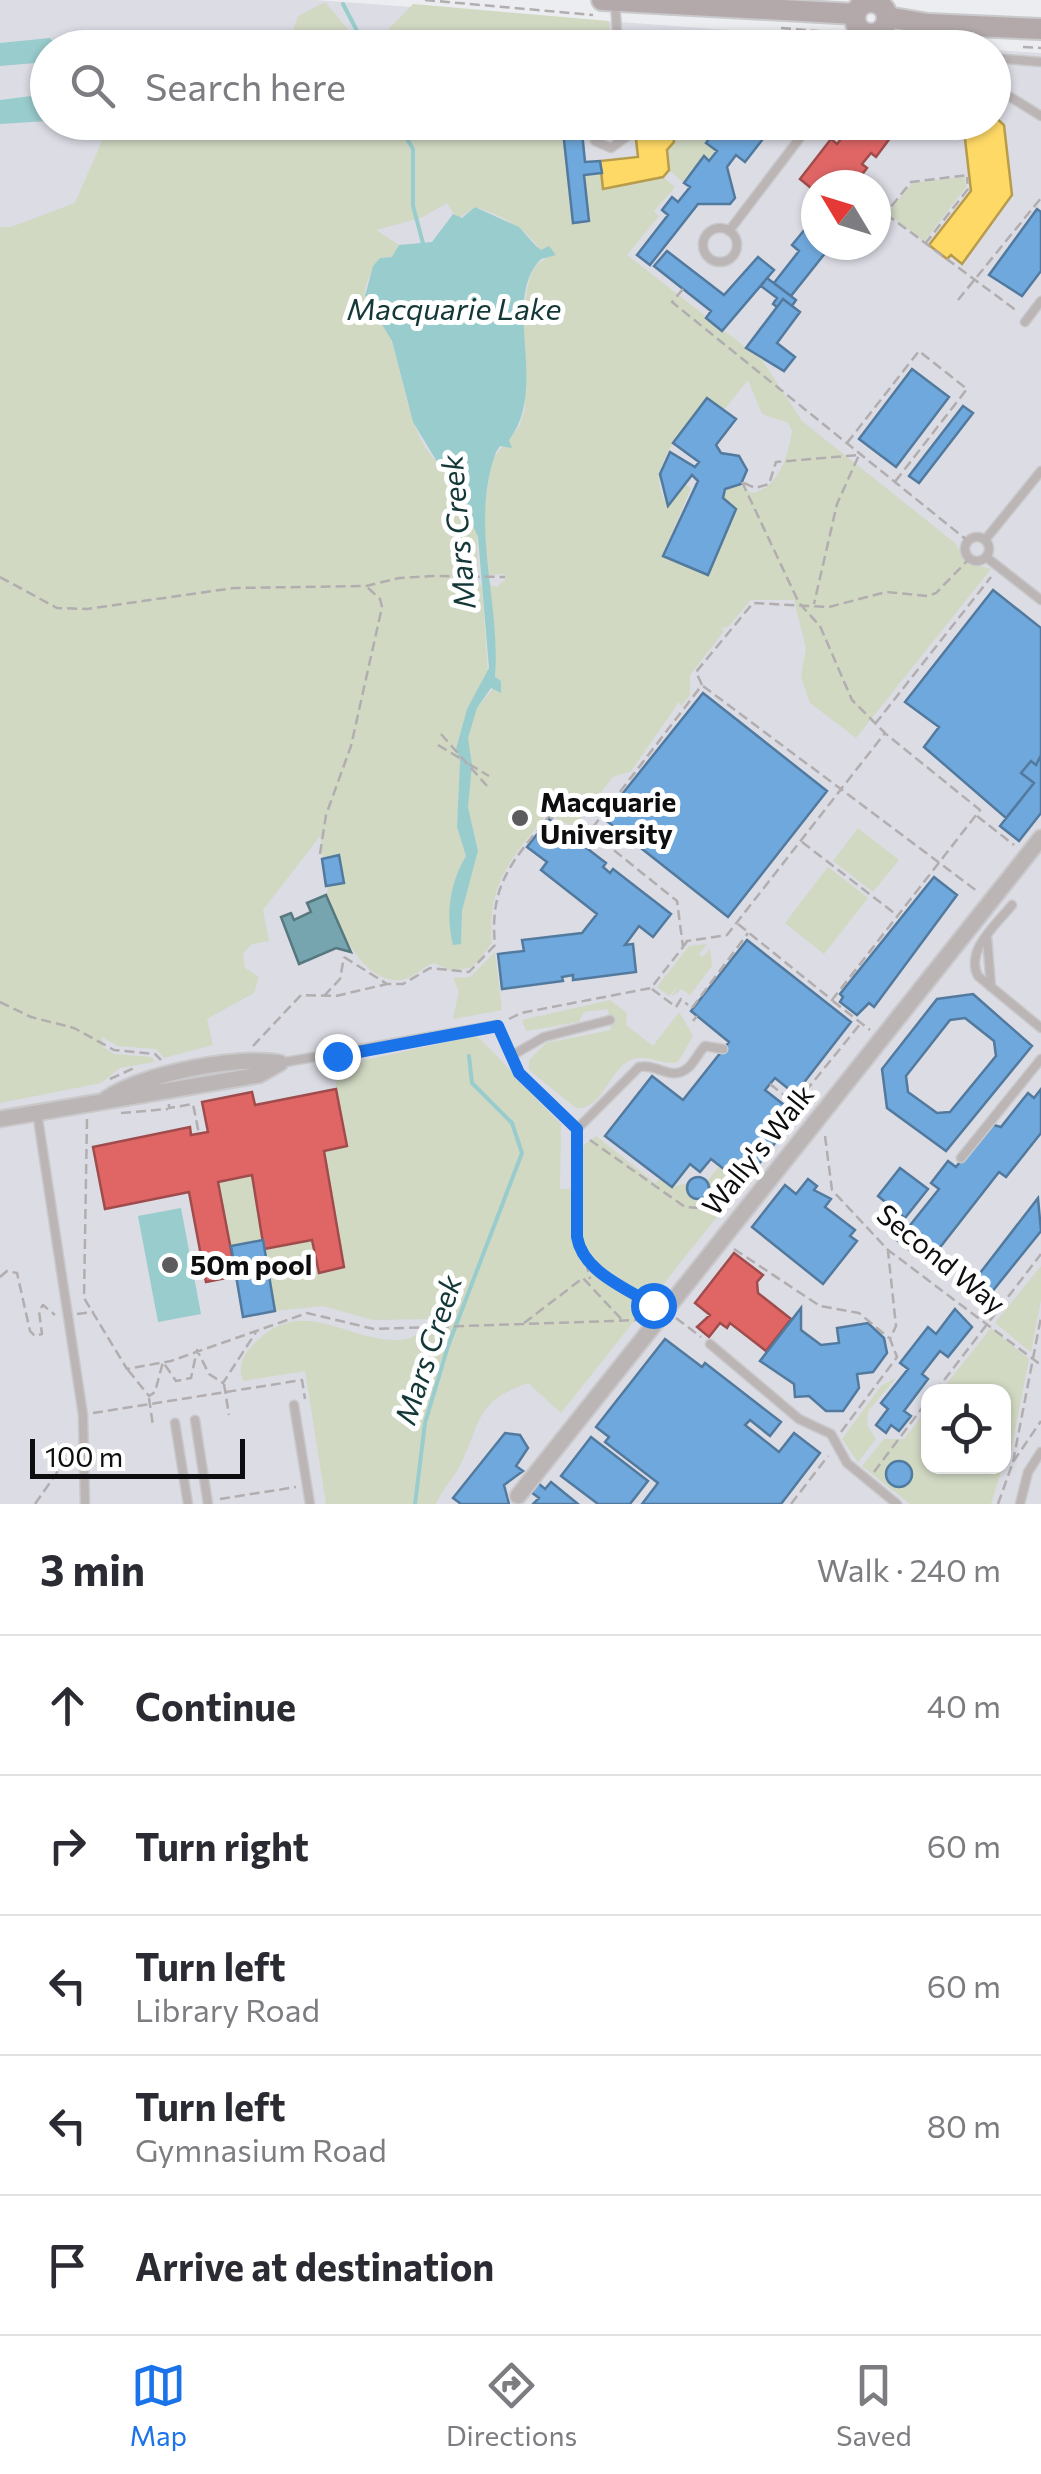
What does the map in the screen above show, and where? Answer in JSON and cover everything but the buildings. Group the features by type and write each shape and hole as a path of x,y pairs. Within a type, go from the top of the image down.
{"street":[{"path":"602,0 855,14"},
{"path":"860,30 855,14 860,5 875,2 887,16 928,24 1041,29"},
{"path":"882,30 887,16"},
{"name":"Wally's Walk","path":"518,1496 1032,848"},
{"path":"0,1118 84,1103 104,1092 129,1100 259,1075 280,1062"}],"lane":[{"path":"614,1 617,30"},
{"path":"1011,59 1041,62"},
{"path":"1011,97 1041,116"},
{"path":"595,140 611,148 622,140"},
{"path":"729,231 798,140"},
{"path":"717,228 729,231 736,240 733,256 723,262 712,260 703,246 707,234 717,228"},
{"path":"1026,320 1041,302"},
{"path":"1041,471 985,540 968,542 970,558 986,557 1041,600"},
{"path":"985,540 989,546 986,557"},
{"path":"1012,905 976,951 972,965 991,987 1041,1028"},
{"path":"987,936 991,987"},
{"path":"512,1056 544,1037 610,1020"},
{"path":"280,1062 498,1026 519,1073 577,1129 577,1178"},
{"path":"577,1129 596,1115 632,1072 646,1066 678,1074 692,1064 701,1048 710,1044 723,1049"},
{"path":"961,1158 1041,1059"},
{"path":"37,1112 69,1316 87,1460 86,1504"},
{"path":"710,1344 799,1419 836,1440 846,1463 897,1504"},
{"path":"294,1405 310,1504"},
{"path":"195,1420 210,1502"},
{"path":"175,1423 188,1504"},
{"path":"1020,1504 1028,1472 1041,1452"}],"path":[{"path":"924,244 968,189 968,175 911,182 884,216 973,282 1000,295 1026,320"},
{"path":"958,300 1041,198"},
{"path":"683,288 672,302 968,542"},
{"path":"846,444 919,351 931,360 967,389 894,482"},
{"path":"832,1000 980,810 874,725 852,700 820,626 799,602 742,482 755,488 769,484 776,462 797,456 859,455"},
{"path":"814,605 837,504 859,455"},
{"path":"969,885 702,685 696,672 753,603 859,602 886,592 928,596 970,558"},
{"path":"874,725 999,566"},
{"path":"0,578 58,608 87,609 270,587 366,586 399,578 506,577"},
{"path":"320,854 326,815 350,746 382,607 380,599 366,586"},
{"path":"590,832 702,685"},
{"path":"498,1026 521,1013 651,988 687,941 727,935 885,733"},
{"path":"442,734 486,786"},
{"path":"438,745 489,776"},
{"path":"976,815 1032,848"},
{"path":"252,1048 301,995 322,996 403,984 430,968 464,974 480,964 495,945 492,913 504,872 549,816 570,831 584,827 677,901 683,947"},
{"path":"800,841 898,916"},
{"path":"736,923 860,1023 795,1104 770,1084"},
{"path":"651,988 676,1006 681,999 691,1008 748,933"},
{"path":"322,996 340,979 344,957 388,984"},
{"path":"0,1002 31,1018 74,1028 114,1050 154,1054 161,1064"},
{"path":"693,1021 697,1016"},
{"path":"104,1092 121,1070 144,1066"},
{"path":"84,1103 84,1298 96,1312 142,1394 156,1392 163,1362"},
{"name":"Second Way","path":"815,1119 827,1139 832,1190 888,1250 954,1303 988,1323 1041,1364"},
{"path":"577,1129 685,1207 741,1212"},
{"path":"577,1178 577,1237 590,1280 624,1322"},
{"path":"888,1250 896,1326 890,1339"},
{"path":"941,1384 1041,1254"},
{"path":"747,1258 820,1306 860,1313 890,1339 897,1357 791,1504"},
{"path":"586,1260 660,1314 694,1332"},
{"path":"0,1277 7,1271 16,1274 30,1331 36,1336 43,1328 39,1311 43,1306 53,1315 96,1312"},
{"path":"523,1324 576,1280 590,1280"},
{"path":"127,1369 163,1362 307,1313 374,1330 469,1323 624,1322 660,1314"},
{"path":"998,1504 1012,1462 1041,1317"},
{"path":"229,1415 224,1383 258,1330"},
{"path":"163,1362 176,1381 183,1383 191,1378 198,1350"},
{"path":"198,1350 209,1374 224,1383"},
{"path":"92,1414 302,1380"},
{"path":"148,1396 153,1426"},
{"path":"867,1481 921,1409"},
{"path":"1012,1462 1041,1421"},
{"path":"35,1504 76,1445"},
{"path":"210,1502 301,1486"}],"shaded area":[{"name":"Macquarie University","path":"0,0 315,0 731,30 30,30 30,140 1011,140 1011,51 1041,53 1041,1504 0,1504"}],"green space":[{"path":"325,2 349,30 293,30 298,16"},
{"path":"413,4 609,21 610,30 388,30"},
{"path":"103,140 564,140 573,223 589,221 584,175 602,173 604,189 663,177 675,187 654,211 659,216 627,255 762,360 802,421 955,543 966,562 991,569 856,738 810,703 801,677 806,648 794,600 751,600 728,627 721,628 724,631 690,675 690,695 681,706 679,702 631,771 613,777 574,827 547,814 523,844 498,887 491,922 492,943 473,967 452,971 434,963 399,980 373,971 352,949 326,895 338,856 323,858 320,836 263,910 269,941 252,944 243,954 245,968 259,977 254,993 207,1019 213,1045 164,1058 156,1049 117,1046 102,1037 103,1047 114,1054 152,1057 155,1062 120,1068 101,1083 0,1103 0,227 11,227 75,203","holes":["447,203 457,219 475,207 507,220 533,241 545,260 535,267 525,302 525,409 519,427 493,458 483,514 486,569 488,575 504,574 505,580 497,587 488,584 495,678 493,689 477,707 467,738 468,807 478,851 462,911 461,944 451,938 450,917 451,896 466,856 457,827 460,761 456,749 467,709 488,675 482,587 462,581 462,577 478,576 477,530 454,483 454,472 438,463 417,430 392,343 365,296 368,278 380,258 392,257 399,245 376,230 421,218","748,380 762,414 788,423 792,431 788,451 775,478 752,493 739,485 725,489 723,498 663,555 691,488 685,484 668,505 661,492 663,464 678,435 707,399 724,410"]},
{"path":"708,140 717,151 709,161 704,157 684,183 669,170 667,150 674,141"},
{"path":"964,177 966,187 924,242 891,215 891,209 912,183"},
{"path":"858,828 899,860 873,892 833,861"},
{"path":"828,867 868,898 824,954 785,923"},
{"path":"707,944 699,954 703,957 710,948 712,966 690,995 682,989 671,997 679,984 669,996 657,987 689,946"},
{"path":"495,952 502,1010 453,1019 459,991 453,978 470,977"},
{"path":"610,1000 627,1013 626,1025 653,1046 679,1012 693,1036 678,1062 631,1060 597,1099 576,1108 529,1070 529,1060 546,1043 611,1030 608,1009 584,1012 579,1022 526,1031 522,1020"},
{"path":"475,1036 561,1123 560,1189 582,1188 583,1146 596,1136 655,1183 660,1178 672,1187 688,1183 693,1198 706,1196 707,1182 719,1166 743,1184 561,1413 528,1383 498,1398 482,1414 458,1468 436,1504 326,1504 305,1371 243,1381 241,1367 246,1354 270,1330 288,1323 306,1321 400,1340 418,1334 430,1319 373,1320 323,1306 275,1311 264,1249 312,1240 330,1180 324,1151 347,1146 333,1067"},
{"path":"252,1175 263,1240 231,1246 218,1182"},
{"path":"1041,1266 1041,1300 1031,1352 995,1323"},
{"path":"991,1328 1029,1359 1011,1451 1011,1384 947,1384"},
{"path":"896,1378 868,1411 867,1425 876,1439 858,1462 842,1439 881,1386"},
{"path":"921,1417 921,1474 1000,1474 991,1504 910,1504 862,1466 884,1439 904,1439"}],"water":[{"path":"30,40 30,63 0,66 0,43"},
{"path":"30,96 30,122 0,124 0,100"},
{"name":"Macquarie Lake","path":"475,207 519,227 541,250 549,246 556,255 541,259 530,276 524,297 526,395 509,440 512,448 500,446 488,480 485,536 496,648 495,677 501,681 501,693 491,688 477,708 468,738 472,765 468,807 478,851 462,911 461,944 453,945 451,899 466,856 457,827 460,761 456,749 467,709 489,668 478,537 454,483 454,472 442,470 413,422 392,341 365,296 373,266 380,258 392,257 399,245 432,242 453,214 462,218"},
{"name":"50m pool","path":"181,1208 201,1314 158,1322 138,1216"}],"waterway":[{"name":"Mars Creek","path":"343,4 357,30"},
{"name":"Mars Creek","path":"408,140 413,149 413,206 424,247"},
{"name":"Mars Creek","path":"415,1504 425,1423 448,1346 522,1153 512,1123 472,1083 469,1056"}],"place":[{"name":"Macquarie University","path":"520,818"},
{"name":"50m pool","path":"170,1265"}],"route":[{"path":"337,1056 498,1026 519,1073 577,1129 577,1237 582,1254 594,1268 653,1305"}]}
